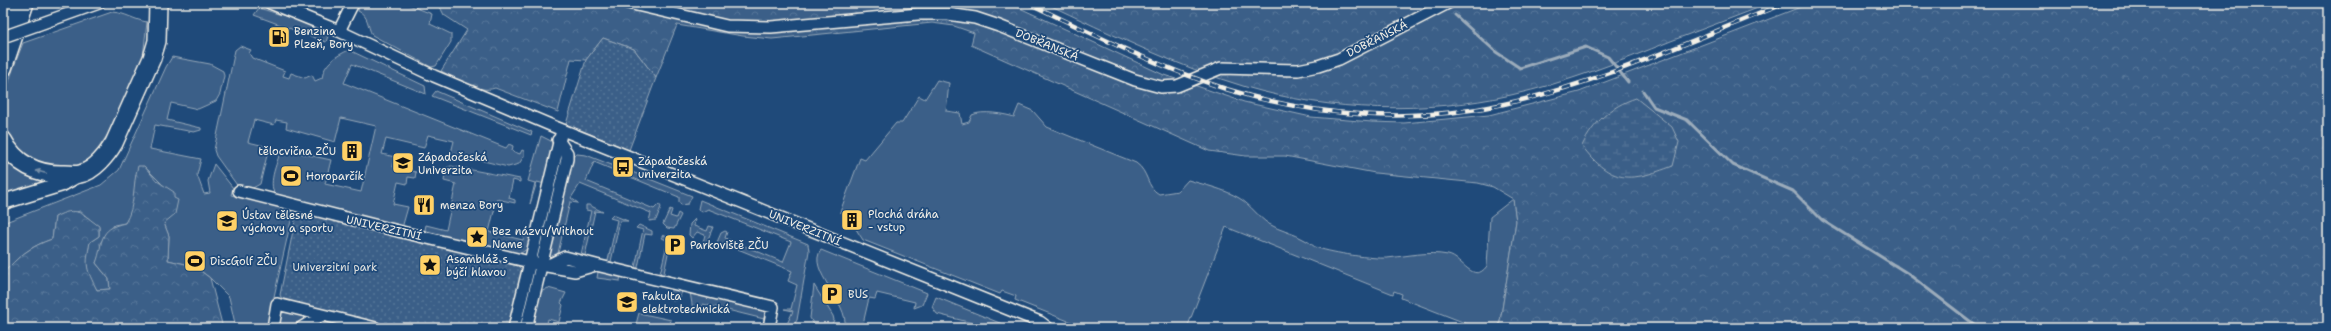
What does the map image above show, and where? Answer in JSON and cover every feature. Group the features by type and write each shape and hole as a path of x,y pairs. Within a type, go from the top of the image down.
{"highway":[{"path":"3,69 25,3"},
{"path":"3,140 8,151 30,168 54,175 80,174 90,169 108,154 130,107 157,41 158,3"}],"main road":[{"path":"3,25 10,3"},
{"path":"3,202 62,184 80,174"}],"street":[{"path":"3,37 99,3"},
{"path":"270,3 339,30 353,3"},
{"name":"DOBŘANSKÁ","path":"628,3 727,26 771,27 918,14 948,14 975,18 999,26 1135,80 1161,87 1177,86 1221,68 1298,70 1318,66 1339,59 1448,3"},
{"name":"UNIVERZITNÍ","path":"339,30 560,135 1032,319 1048,328"},
{"path":"514,328 560,135"},
{"path":"526,328 545,265 567,159 567,153 560,135"},
{"name":"UNIVERZITNÍ","path":"239,192 399,232 545,265"},
{"path":"545,265 565,257 773,306 769,327"},
{"path":"273,328 277,304 322,315 344,324 376,328"},
{"path":"301,328 322,315"}],"green space":[{"path":"360,3 404,3 432,14 430,24 451,34 451,42 436,66 431,67 372,35 366,18 358,11"},
{"path":"438,3 1009,3 1164,75 1244,102 1311,117 1404,123 1489,115 1579,92 1811,3 2328,3 2328,328 1499,328 1516,221 1513,199 1493,187 1478,183 1375,173 1285,156 1246,156 1209,151 971,45 974,33 954,26 932,23 772,39 743,36 677,25 656,78 634,49 603,38 586,60 571,59 558,112 495,88 482,89 474,87 441,71 467,30 444,15"},
{"path":"1045,3 1771,3 1612,64 1532,90 1479,101 1446,105 1378,108 1345,106 1278,95 1220,79 1119,38"},
{"path":"259,8 316,28 328,36 326,42 254,15"},
{"path":"112,12 147,22 143,57 108,134 92,158 72,168 28,163 4,132 3,120 5,98 8,86 23,43"},
{"path":"603,38 634,49 656,78 629,150 566,124 586,60"},
{"path":"240,46 251,50 249,53 252,58 285,71 283,76 289,78 291,73 305,78 312,75 315,81 322,78 325,68 331,61 349,50 425,86 426,94 352,64 344,83 506,148 509,144 513,146 512,151 520,154 522,150 524,151 524,156 519,164 508,167 451,153 454,141 428,135 424,148 386,139 382,154 395,157 393,167 416,172 415,178 408,177 407,184 398,182 393,204 408,207 402,228 277,198 272,187 273,174 281,149 331,160 325,184 361,192 376,126 341,118 335,142 286,128 287,122 276,120 274,125 254,120 248,142 269,147 260,184 249,190 239,188 216,156 214,150 235,50"},
{"path":"172,57 210,64 223,71 224,76 220,94 216,101 198,109 171,103 167,120 201,128 201,130 194,132 155,125 150,149 201,159 197,175 204,194 210,193 208,181 214,164 233,188 231,195 290,209 292,216 267,328 236,328 229,297 210,278 194,266 168,260 169,236 164,223 176,203 169,191 144,166 136,174 132,213 125,223 114,225 100,243 101,251 96,263 109,279 110,289 97,290 89,277 86,261 90,242 99,236 99,227 80,211 55,217 52,239 37,245 25,253 3,274 3,223 101,185 119,170"},
{"path":"937,80 949,83 946,111 960,113 962,124 969,122 972,115 982,113 1014,117 1019,105 1033,111 1047,127 1136,163 1143,171 1152,187 1159,194 1178,191 1188,180 1227,192 1239,198 1265,221 1273,226 1301,238 1316,247 1333,252 1380,258 1425,254 1448,255 1453,257 1472,272 1477,273 1482,271 1487,266 1490,217 1513,199 1516,221 1499,328 1478,328 1401,298 1402,294 1394,291 1393,294 1226,227 1187,328 1086,328 1015,300 1016,296 1002,291 1000,294 863,240 854,226 850,214 840,212 860,158 865,160 896,123 902,123 919,96 925,99"},
{"path":"436,91 532,132 531,135 432,96"},
{"path":"1636,98 1672,127 1679,142 1673,166 1645,175 1623,177 1613,174 1603,168 1582,146 1597,123 1604,116 1627,101"},
{"path":"541,136 551,141 553,146 545,184 537,182 530,204 535,183 528,181"},
{"path":"3,154 59,180 3,197"},
{"path":"577,154 586,155 622,169 625,173 631,175 632,172 692,196 688,204 681,205 679,203 679,197 594,162 586,181 654,209 659,204 661,207 656,220 649,221 651,213 580,184 571,198 578,203 570,202 558,253 565,255 552,261 548,255 561,202 565,199 563,195 571,158"},
{"path":"138,166 144,166 157,181 174,192 174,198 178,200 175,214 164,223 169,236 168,260 194,266 210,278 223,328 3,328 3,274 25,253 37,245 52,239 55,217 63,213 74,211 79,212 99,226 99,236 90,242 87,262 89,272 97,290 110,289 109,279 96,263 103,237 110,229 125,223 131,210"},
{"path":"451,166 520,179 520,182 513,180 509,198 515,200 515,203 497,199 489,232 523,240 525,232 533,234 530,247 518,255 424,234 426,225 446,230 456,184 444,181 446,168"},
{"path":"700,200 808,244 809,251 797,320 794,325 787,324 793,311 784,309 791,309 797,285 788,281 792,271 723,243 720,248 715,247 721,233 725,231 727,232 725,238 783,262 791,242 708,209 702,212 698,209"},
{"path":"586,205 603,212 595,211 584,260 580,259 591,211 586,210"},
{"path":"670,209 672,210 670,216 676,218 678,213 681,215 674,229 667,228 663,224"},
{"name":"Univerzitní park","path":"297,211 516,263 524,273 510,328 394,328 283,301 280,295"},
{"path":"613,215 628,221 620,221 610,266 607,265 617,220 610,218"},
{"path":"695,219 694,226 707,231 709,226 713,227 706,244 703,242 705,235 697,232 692,238 689,235 690,224"},
{"path":"639,225 652,231 652,235 645,234 637,272 634,272 643,230 636,228"},
{"path":"663,235 678,243 677,245 670,244 663,278 659,278 668,240 661,238"},
{"path":"821,250 927,293 922,305 914,308 915,302 877,293 875,299 869,298 862,328 845,328 845,318 841,307 819,267 818,258"},
{"path":"603,269 680,287 682,291 680,297 674,301 669,300 671,287 621,275 620,281 597,278 598,272"},
{"path":"814,285 833,316 834,320 830,328 816,328 810,318"},
{"path":"548,288 566,293 561,303 563,305 559,322 548,319 546,328 531,328 539,293"},
{"path":"690,292 771,308 770,313 765,312 764,319 703,304 701,311 693,310"},
{"path":"936,297 1010,328 977,328 972,323 937,314 932,307"},
{"path":"281,310 313,317 296,328 278,328"},
{"path":"639,313 671,320 669,328 635,328"}],"waterway":[{"path":"1455,15 1496,52 1520,68 1586,47 1608,57 1628,82"},
{"path":"1643,91 1654,107 1687,120 1733,165 1793,191 1822,220 1907,273 1979,328"}],"railway":[{"path":"1028,3 1101,38 1176,71 1226,89 1260,99 1294,106 1364,114 1400,115 1435,114 1470,110 1504,104 1540,95 1647,59 1786,3"}],"place":[{"name":"Benzina Plzeň, Bory","path":"279,37"},
{"name":"tělocvična ZČU","path":"352,151"},
{"name":"Západočeská Univerzita","path":"403,163"},
{"name":"Západočeská univerzita","path":"623,167"},
{"name":"Horoparčík","path":"291,176"},
{"name":"menza Bory","path":"424,205"},
{"name":"Plochá dráha - vstup","path":"852,220"},
{"name":"Ústav tělesné výchovy a sportu","path":"227,221"},
{"name":"Bez názvu/Without Name","path":"477,237"},
{"name":"Parkoviště ZČU","path":"675,245"},
{"name":"DiscGolf ZČU","path":"195,261"},
{"name":"Asambláž s býčí hlavou","path":"430,265"},
{"name":"BUS","path":"832,294"},
{"name":"Fakulta elektrotechnická","path":"627,302"}]}
